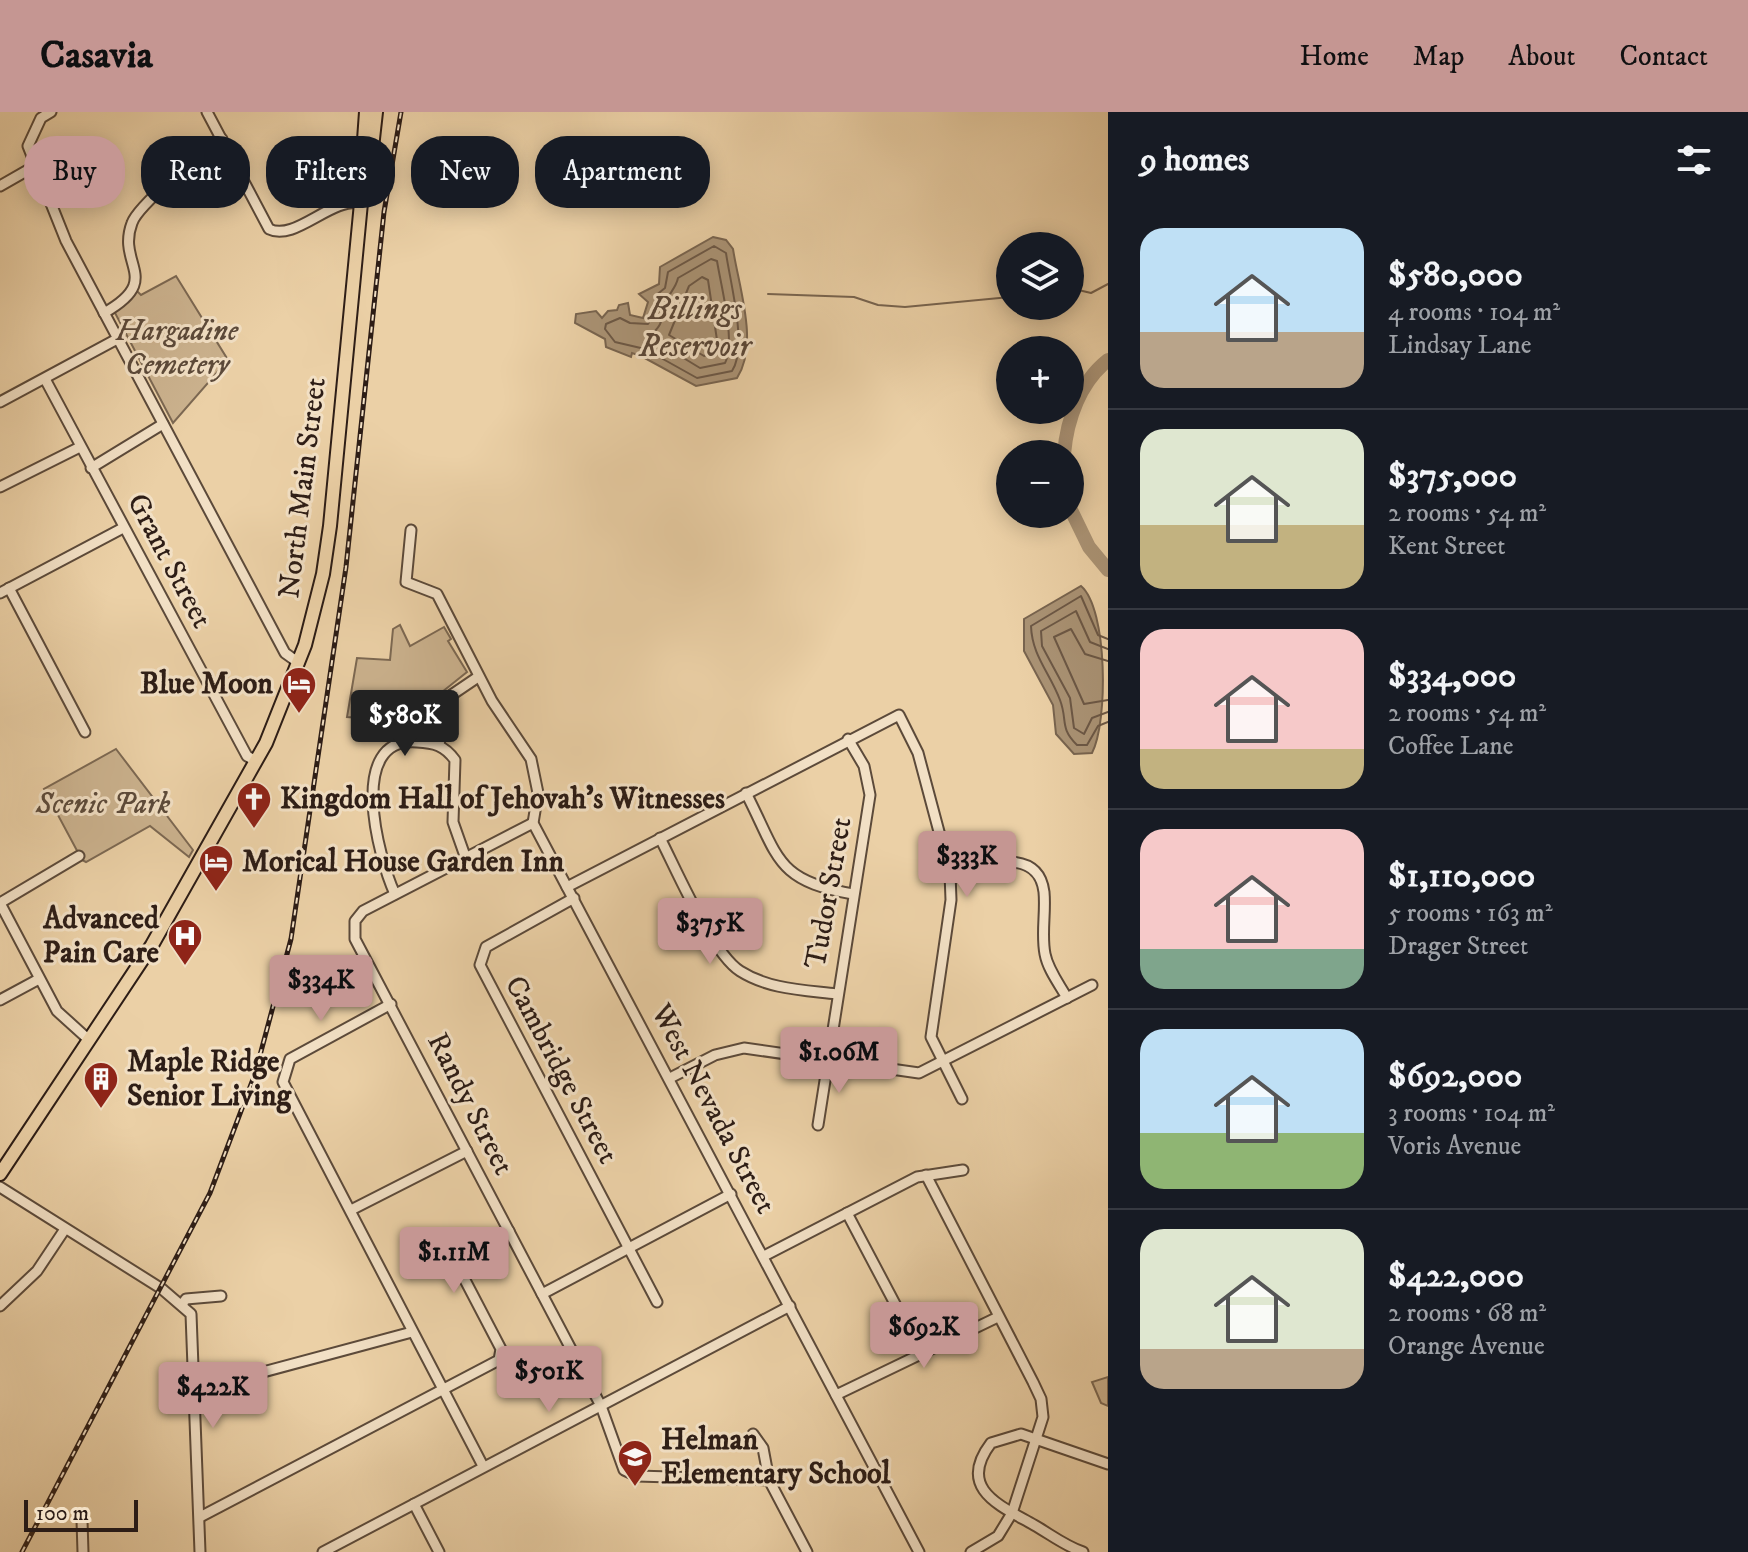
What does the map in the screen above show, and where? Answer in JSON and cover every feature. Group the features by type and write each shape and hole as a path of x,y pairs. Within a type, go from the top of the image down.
{"main road":[{"name":"North Main Street","path":"364,136 366,112"},
{"name":"North Main Street","path":"373,136 376,112"},
{"name":"North Main Street","path":"2,1168 152,945 256,761 299,663 320,588 330,526 361,208"}],"street":[{"path":"32,136 40,115 51,112"},
{"path":"207,112 220,136"},
{"path":"0,186 24,172"},
{"path":"250,196 263,223 274,232 290,229 336,208"},
{"path":"52,208 66,241 288,658 299,663"},
{"path":"104,313 125,300 135,283 130,236 136,215 144,208"},
{"path":"0,402 119,338"},
{"name":"Grant Street","path":"45,379 247,756 256,761"},
{"path":"91,468 163,424"},
{"path":"0,487 80,447"},
{"path":"85,732 5,590 123,528"},
{"path":"411,530 404,579 409,585 437,594 478,677 531,759 538,793 533,823 395,894 380,856 374,823 380,761 388,749 399,742 439,744 457,765 453,822 465,856"},
{"path":"439,744 450,696 478,677"},
{"path":"567,887 899,715 918,753 950,873 951,900 931,1037 962,1099"},
{"name":"Tudor Street","path":"818,1125 836,994 870,795 864,766 848,739"},
{"path":"746,793 779,857 796,878 824,889 853,894"},
{"name":"West Nevada Street","path":"533,823 919,1552"},
{"path":"660,838 718,948 732,966 775,986 836,994"},
{"path":"79,856 0,903 63,1020 89,1040"},
{"path":"950,873 1006,860 1020,863 1036,874 1044,893 1045,953 1067,998"},
{"name":"Randy Street","path":"395,894 358,916 354,931 358,946 601,1406 615,1452 628,1474 769,1480"},
{"name":"Cambridge Street","path":"574,898 486,947 480,965 657,1302"},
{"path":"0,1000 39,979"},
{"path":"670,1078 715,1055 744,1048 915,1074 1092,985"},
{"path":"391,1004 296,1055 283,1072 285,1091 351,1210 483,1466"},
{"path":"351,1210 467,1151"},
{"path":"764,1256 926,1175 963,1170"},
{"path":"926,1175 1041,1399 1043,1417 1038,1439 1012,1513 998,1536 971,1552"},
{"path":"0,1187 162,1289 183,1303 191,1314 200,1552"},
{"path":"542,1294 731,1194"},
{"path":"847,1213 921,1353"},
{"path":"0,1306 37,1271 65,1229"},
{"path":"200,1517 495,1363 502,1355 454,1259 472,1246 509,1231"},
{"path":"183,1303 186,1299 221,1296"},
{"path":"323,1552 790,1306"},
{"path":"836,1395 998,1317"},
{"path":"196,1390 412,1332"},
{"path":"1083,1552 996,1505 984,1493 979,1477 982,1460 988,1447 1002,1437 1017,1433 1108,1464"},
{"path":"753,1434 763,1448 769,1480 807,1552"},
{"path":"414,1504 439,1552"},
{"path":"82,1520 83,1552"}],"green space":[{"name":"Hargadine Cemetery","path":"176,276 228,360 173,423 114,311 137,291 141,295"},
{"path":"400,625 410,646 444,627 451,639 448,641 467,672 442,692 431,734 391,734 391,720 347,717 357,658 390,660 393,629"},
{"name":"Scenic Park","path":"116,749 193,850 189,857 150,826 86,862 82,860 44,789"},
{"path":"1108,1377 1108,1406 1101,1403 1092,1382"}],"water":[{"name":"Billings Reservoir","path":"713,237 726,240 733,249 746,315 746,349 737,378 696,386 641,356 632,353 631,357 606,347 605,339 575,323 576,314 596,311 602,318 608,311 617,310 619,305 628,303 630,315 643,318 648,302 639,294 659,284 660,267"},
{"path":"1081,586 1090,599 1101,641 1103,693 1092,753 1074,754 1056,734 1053,705 1024,651 1024,619"}],"waterway":[{"path":"1084,291 1091,293 1108,284"},
{"path":"768,294 854,297 878,305 905,307 996,298"},
{"path":"1066,440 1083,390 1108,360"},
{"path":"1080,528 1089,547 1108,570"}],"railway":[{"path":"22,1552 210,1193 255,1074 291,939 346,567 384,212 401,112"}],"place":[{"name":"Blue Moon","path":"299,715"},
{"name":"Kingdom Hall of Jehovah's Witnesses","path":"254,830"},
{"name":"Morical House Garden Inn","path":"216,893"},
{"name":"Advanced Pain Care","path":"185,967"},
{"name":"Maple Ridge Senior Living","path":"101,1110"},
{"name":"Helman Elementary School","path":"635,1488"}]}
